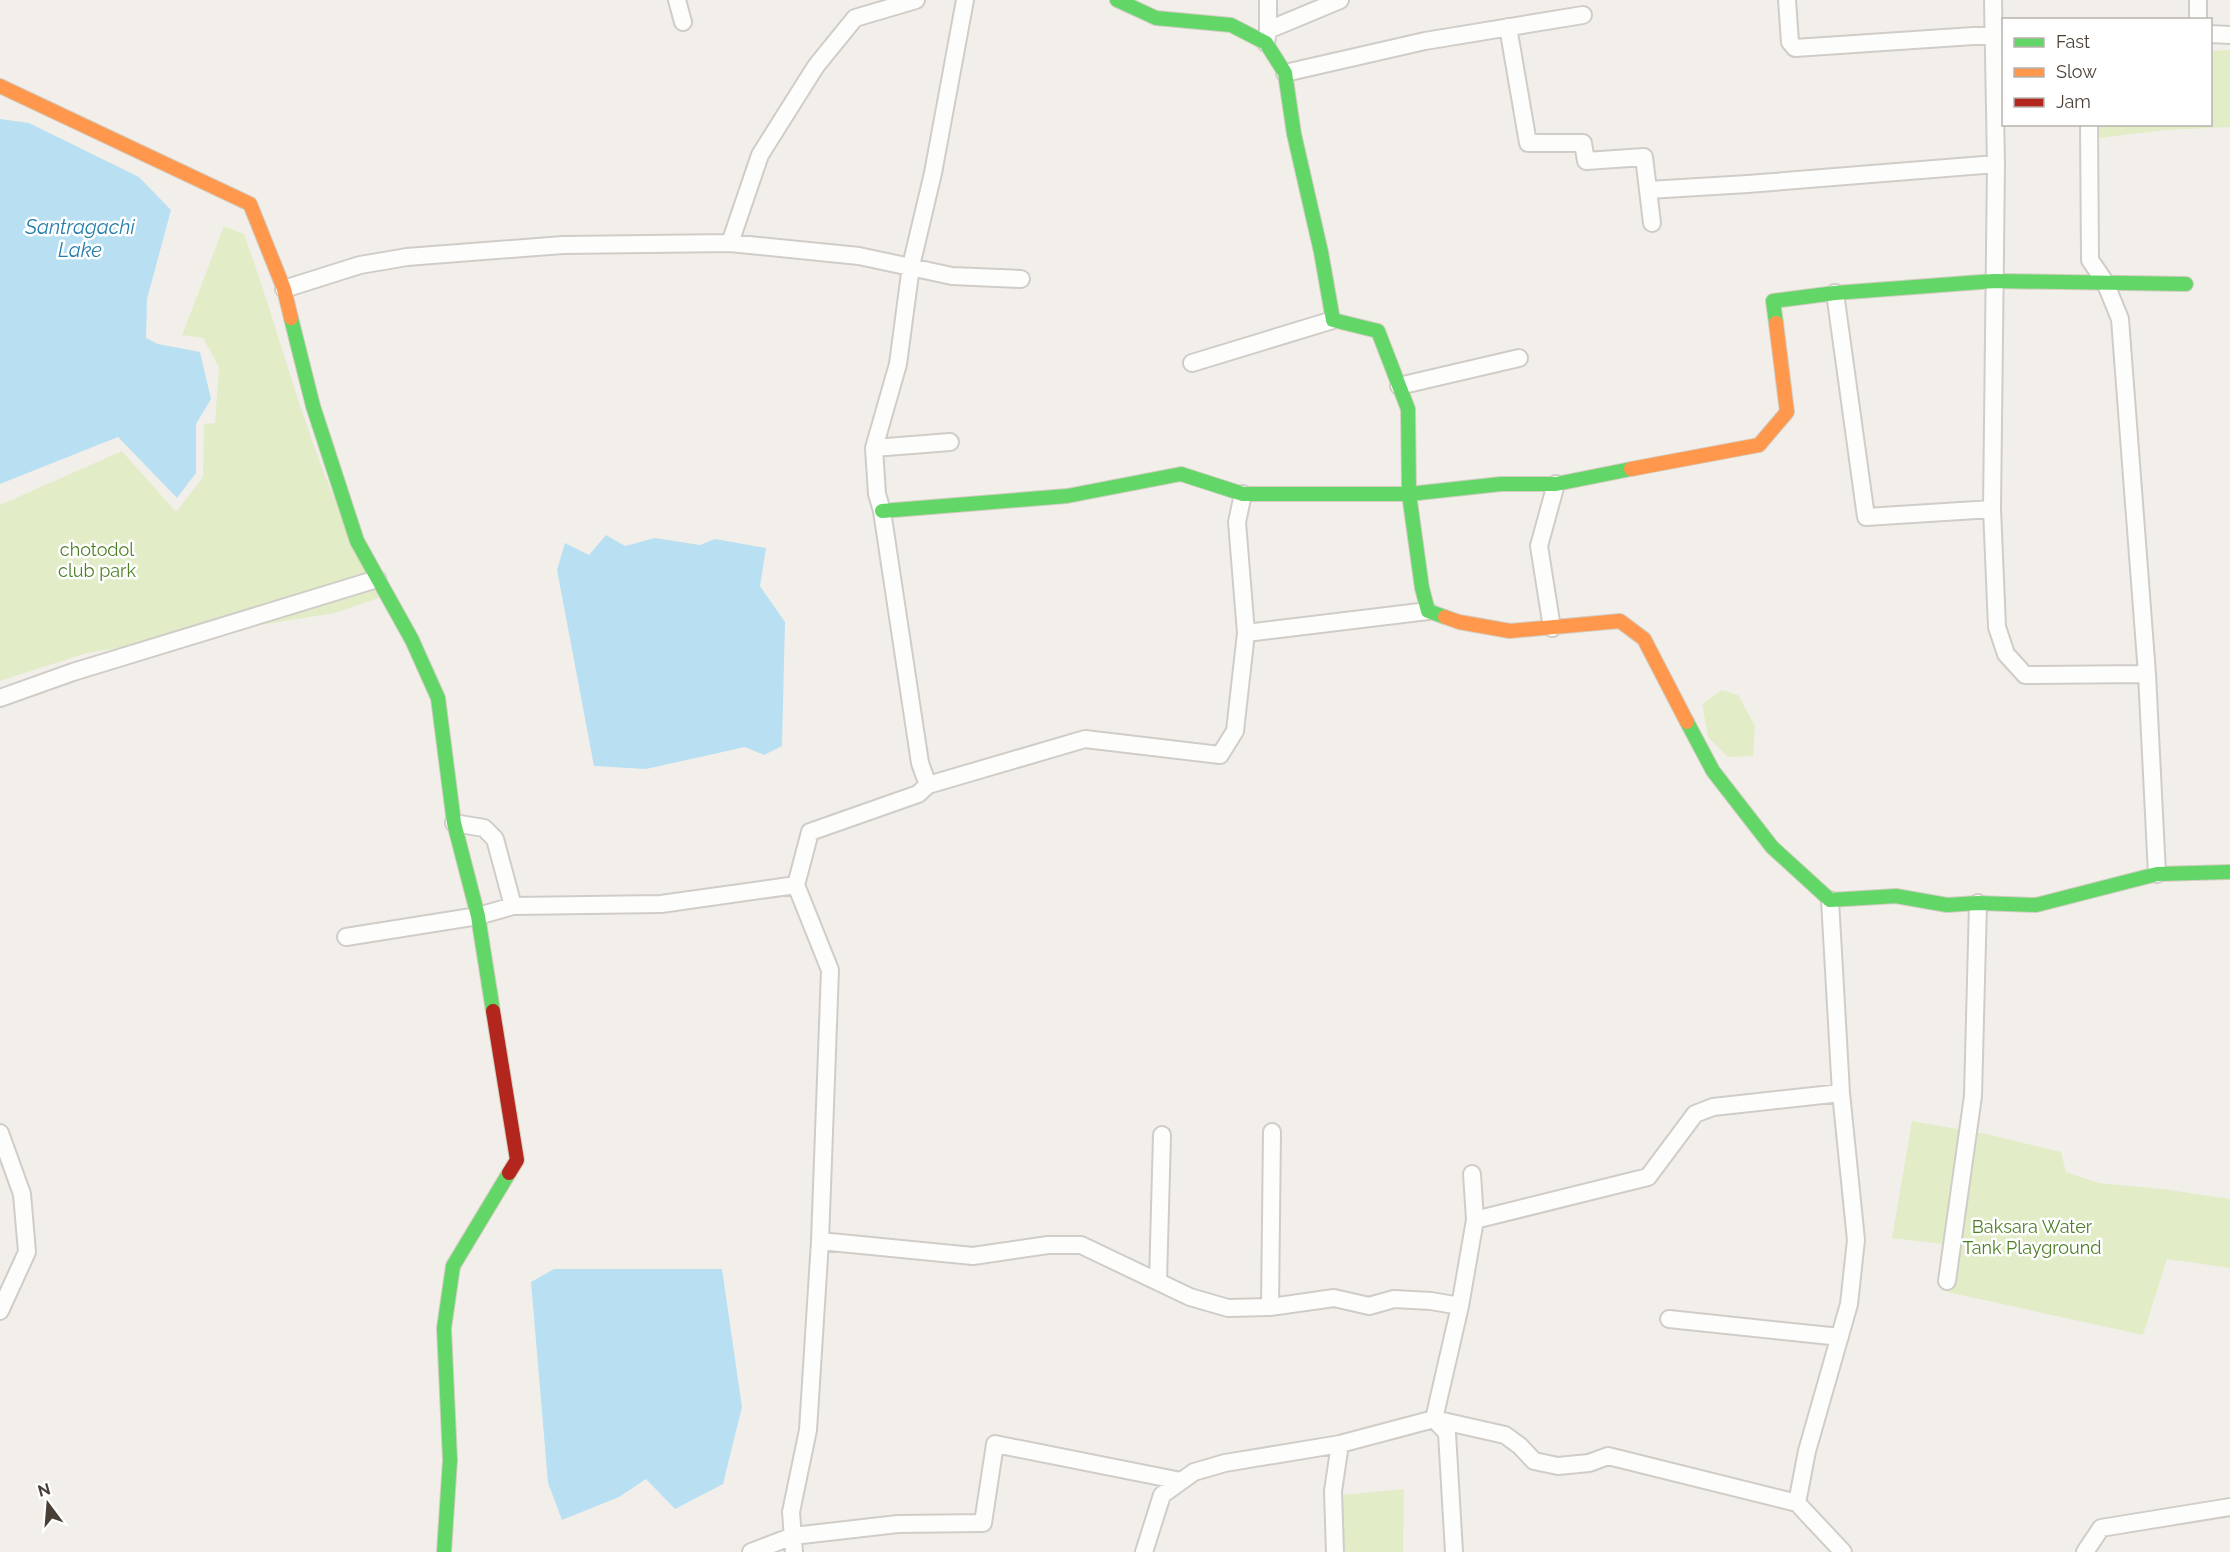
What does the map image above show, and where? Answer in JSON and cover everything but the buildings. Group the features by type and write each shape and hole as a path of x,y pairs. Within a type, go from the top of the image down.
{"street":[{"path":"677,0 683,22"},
{"path":"730,243 760,155 816,66 855,18 916,0"},
{"path":"928,785 920,763 882,510 877,494 874,448 898,364 911,266 933,172 965,0"},
{"path":"1117,0 1156,18 1231,25 1267,37 1340,0"},
{"path":"1268,0 1267,37 1285,73 1294,134 1321,252 1333,320"},
{"path":"1787,0 1790,42 1795,48 1999,34"},
{"path":"1993,0 1999,34 1992,509 1997,627 2006,654 2025,675 2147,674"},
{"path":"2198,0 2198,18"},
{"path":"1285,73 1425,41 1583,15"},
{"path":"1508,27 1528,143 1583,143 1586,161 1644,157 1652,223"},
{"path":"2212,34 2230,34"},
{"path":"0,86 250,204 284,289 316,417 357,541 412,640 438,698 454,823 478,916 517,1160 453,1266 444,1328 450,1460 444,1552"},
{"path":"2089,126 2090,260 2104,282 2120,319 2147,674 2157,874"},
{"path":"1648,190 1996,164"},
{"path":"284,289 360,265 407,257 562,245 730,243 859,256 952,276 1021,279"},
{"path":"882,510 1067,496 1181,474 1243,494 1410,494 1501,484 1556,484 1759,445 1787,412 1773,301 1835,293 1994,281 2186,284"},
{"path":"1835,293 1866,518 1992,509"},
{"path":"1192,363 1333,320 1378,331 1408,409 1410,494 1422,588 1428,611"},
{"path":"1399,386 1519,358"},
{"path":"874,448 950,442"},
{"path":"1552,628 1539,546 1556,484"},
{"path":"793,1544 791,1512 808,1430 820,1241 830,970 796,885 810,832 918,794 928,785 1085,739 1220,754 1235,731 1246,633 1237,522 1243,494"},
{"path":"0,698 84,669 377,579"},
{"path":"1246,633 1428,611 1459,622 1510,631 1620,621 1644,639 1713,771 1772,848 1830,900 1841,1093 1856,1240 1849,1304 1807,1451 1797,1503"},
{"path":"454,823 484,828 495,839 513,906"},
{"path":"1830,900 1896,896 1947,905 1978,903 2036,905 2157,874 2230,872"},
{"path":"346,937 478,916 513,906 661,904 796,885"},
{"path":"1947,1281 1973,1096 1978,903"},
{"path":"1475,1220 1648,1178 1695,1114 1713,1107 1841,1093"},
{"path":"1270,1306 1272,1132"},
{"path":"0,1133 22,1194 27,1252 0,1311"},
{"path":"1158,1282 1162,1135"},
{"path":"1434,1419 1460,1306 1475,1220 1472,1174"},
{"path":"820,1241 973,1256 1048,1245 1081,1245 1190,1297 1227,1308 1334,1299 1369,1306 1394,1299 1431,1301 1460,1306"},
{"path":"1669,1319 1840,1337"},
{"path":"1434,1419 1447,1433 1454,1552"},
{"path":"1143,1552 1162,1495 1194,1472 1225,1463 1340,1444 1434,1419 1505,1435 1521,1446 1534,1461 1558,1466 1589,1463 1608,1456 1797,1503 1843,1552"},
{"path":"751,1552 898,1524 983,1523 995,1444 1181,1481"},
{"path":"1335,1552 1333,1491 1340,1444"},
{"path":"2085,1552 2101,1528 2230,1508"}],"green space":[{"path":"2230,50 2230,127 2166,130 2091,139 2091,126 2212,126 2212,51"},
{"name":"chotodol club park","path":"224,226 244,234 308,427 336,503 353,540 387,595 335,613 87,653 0,681 0,505 122,451 176,512 203,477 204,424 215,423 219,367 203,338 182,335"},
{"path":"1722,690 1738,695 1755,726 1753,756 1728,757 1708,737 1702,704"},
{"name":"Baksara Water Tank Playground","path":"1912,1121 1986,1134 2061,1152 2066,1172 2099,1183 2163,1189 2230,1199 2230,1268 2167,1259 2143,1335 1947,1292 1959,1246 1892,1238"},
{"path":"1404,1489 1403,1552 1344,1552 1342,1495"}],"water":[{"name":"Santragachi Lake","path":"0,119 29,123 139,177 171,210 147,299 146,338 158,344 200,352 211,399 196,424 196,473 177,498 118,437 0,484"},
{"path":"606,535 625,546 655,538 700,545 715,539 766,548 760,586 785,622 782,746 764,755 745,747 646,769 594,766 557,570 565,543 589,555"},
{"path":"554,1269 722,1269 742,1407 723,1484 675,1509 646,1479 619,1497 562,1520 548,1483 531,1282"}],"traffic: fast":[{"path":"1117,0 1156,18 1231,25 1266,43 1285,73 1294,134 1321,252 1333,320 1378,331 1408,409 1409,494 1422,588 1428,611 1445,617"},
{"path":"1776,323 1773,301 1835,293 1994,281 2186,284"},
{"path":"291,318 313,406 357,541 412,640 438,698 454,823 478,916 493,1011"},
{"path":"882,511 1067,496 1181,474 1243,494 1409,494 1501,484 1556,484 1631,469"},
{"path":"1687,722 1713,771 1772,847 1830,900 1896,896 1947,905 1978,903 2036,905 2157,874 2230,872"},
{"path":"444,1552 450,1460 444,1328 453,1266 509,1173"}],"traffic: slow":[{"path":"0,86 250,204 284,289 291,318"},
{"path":"1631,469 1759,445 1787,412 1776,323"},
{"path":"1445,617 1459,622 1510,631 1620,621 1644,639 1687,722"}],"traffic: jam":[{"path":"493,1011 517,1160 509,1173"}]}
